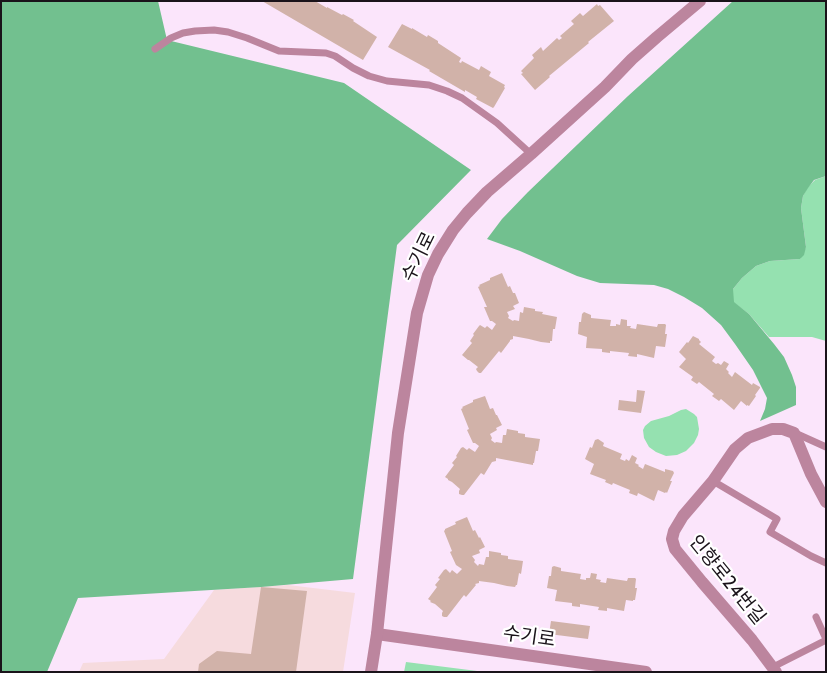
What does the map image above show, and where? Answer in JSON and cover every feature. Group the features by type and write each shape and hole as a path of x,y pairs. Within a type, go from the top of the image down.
{"street":[{"name":"수기로","path":"371,672 377,634 398,433 416,313 428,275 438,254 457,224 487,192 605,87 632,59 700,1"},
{"name":"인향로24번길","path":"775,669 675,549 672,539 674,531 683,516 713,481 735,449 748,438 772,429 782,429 794,433"},
{"path":"794,433 811,474 826,502"},
{"name":"수기로","path":"377,634 646,672"}],"lane":[{"path":"156,48 170,38 183,33 214,30 228,32 279,50 326,53 335,56 369,76 387,81 429,85 462,98 497,123 531,154"},
{"name":"인향로24번길","path":"794,433 826,447"},
{"path":"713,481 777,519 770,532 826,563"},
{"name":"인향로24번길","path":"775,669 826,639 816,617"}],"shaded area":[{"path":"288,585 355,593 343,672 79,672 83,663 164,659 214,590"}],"green space":[{"path":"1,1 158,1 167,40 344,83 471,170 397,245 353,579 261,587 78,598 47,672 1,672"},
{"path":"733,1 826,1 826,176 814,180 803,196 801,208 806,247 804,255 800,259 770,261 756,266 733,289 734,302 749,314 784,357 796,387 796,405 760,421 767,398 753,370 721,325 702,308 668,289 654,285 600,283 577,276 487,239 502,219 528,192 628,96"},
{"path":"826,176 826,341 812,337 769,337 749,314 733,302 733,289 756,266 770,261 800,259 806,247 801,208 803,196 807,188 815,180"},
{"path":"686,409 697,417 699,429 694,443 686,451 677,455 666,456 649,447 644,438 643,430 645,426 651,421"},
{"path":"406,662 485,672 404,672"}],"building":[{"path":"262,1 315,1 354,20 377,37 363,60"},
{"path":"597,4 614,21 535,90 521,74 523,73 521,71 534,58 532,55 541,47 543,51 557,38 559,40 562,38 560,36 574,24 571,21 580,13 583,16"},
{"path":"402,24 438,41 438,43 461,58 459,62 461,63 462,61 479,70 481,66 491,72 489,76 505,85 494,107 476,99 477,97 465,90 465,92 388,47"},
{"path":"502,273 508,287 510,286 513,293 515,293 519,303 513,306 515,309 507,312 508,318 513,321 519,321 520,312 523,313 524,307 535,309 535,311 543,312 542,314 557,317 555,329 553,329 552,341 550,343 513,336 513,339 510,340 501,353 499,351 479,373 476,369 478,367 462,355 472,343 470,341 473,334 480,325 485,328 487,326 492,330 496,324 490,321 484,307 487,307 478,287 490,280 490,278"},
{"path":"584,312 591,315 591,318 611,320 610,326 620,325 621,319 627,320 627,326 631,326 630,328 636,329 637,324 657,327 658,324 665,324 665,334 667,334 665,347 656,346 654,358 637,354 637,357 628,356 629,353 610,351 610,353 602,352 602,349 586,348 587,337 578,334 579,322 581,322"},
{"path":"693,336 699,339 701,342 699,344 715,357 712,361 721,365 724,361 729,364 726,369 732,377 735,372 752,385 753,383 760,387 749,406 741,401 734,410 721,399 719,401 712,396 714,394 699,382 697,384 691,380 693,377 679,367 686,359 679,352"},
{"path":"637,390 645,391 641,413 618,410 619,400 636,402"},
{"path":"485,396 490,409 493,408 502,425 490,434 491,440 495,443 502,443 503,435 506,435 507,429 518,431 518,433 525,434 525,437 540,439 538,451 536,451 533,465 496,458 496,461 492,462 484,475 481,473 464,495 462,495 459,494 460,489 445,477 454,465 452,463 461,448 463,447 467,450 469,448 475,452 479,446 473,443 461,409 473,402 473,400"},
{"path":"598,439 604,443 603,446 622,454 620,459 629,461 632,455 637,458 635,463 643,469 645,464 665,472 665,469 673,471 674,473 670,481 672,481 667,493 658,490 654,501 638,493 637,496 629,493 630,490 613,483 612,485 605,482 606,480 590,474 594,464 585,459 590,447 592,448 595,440"},
{"path":"467,517 473,531 475,530 485,547 479,550 480,553 472,556 475,560 474,562 478,566 479,564 484,565 486,557 489,557 489,551 501,553 501,555 508,556 508,559 523,561 521,574 519,573 515,587 479,581 466,597 464,595 447,617 444,617 442,616 443,611 428,599 437,587 435,585 444,570 446,569 450,573 452,570 457,574 462,569 456,565 444,531 456,524 455,522"},
{"path":"552,567 561,568 561,571 581,574 580,579 586,580 586,578 590,578 591,573 597,574 596,579 606,583 607,578 627,581 628,578 635,578 635,588 637,588 635,600 626,600 624,611 607,608 607,611 598,610 599,607 580,604 580,607 572,606 572,603 555,601 557,590 547,588 549,576 551,576"},
{"path":"261,587 307,591 296,672 198,672 199,664 217,651 251,654"},
{"path":"551,621 590,626 588,639 549,634"}]}
